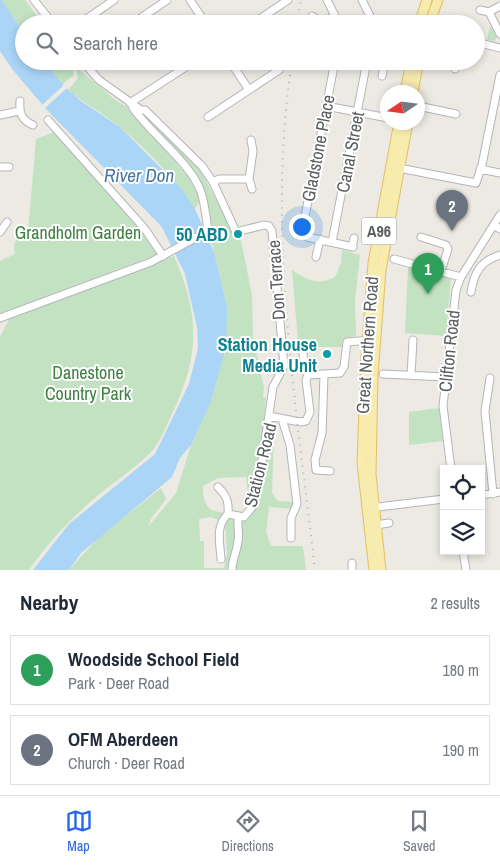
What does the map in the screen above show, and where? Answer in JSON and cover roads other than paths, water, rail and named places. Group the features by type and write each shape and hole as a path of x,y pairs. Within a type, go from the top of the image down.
{"main road":[{"path":"423,15 428,0"},
{"path":"432,15 438,0"},
{"path":"406,85 409,70"},
{"path":"414,85 417,70"},
{"name":"Great Northern Road","path":"381,570 376,525 370,508 373,493 370,441 372,263 397,130"},
{"name":"A96","path":"399,168 406,130"},
{"name":"Great Northern Road","path":"374,570 370,508 362,447 380,270 399,168"}],"street":[{"path":"34,0 46,15"},
{"path":"92,15 114,0"},
{"path":"145,15 167,0"},
{"path":"190,0 200,15"},
{"path":"266,15 288,0"},
{"path":"327,0 334,15"},
{"path":"362,0 370,15"},
{"path":"480,10 490,12 500,6"},
{"path":"490,12 500,34"},
{"path":"485,43 499,45"},
{"path":"0,318 165,255 206,232 206,214 197,185 173,153 144,124 130,103 100,80 91,70"},
{"path":"130,103 181,70"},
{"path":"236,70 249,90"},
{"path":"208,117 280,70"},
{"name":"Gladstone Place","path":"320,239 304,235 302,228 333,70"},
{"name":"Canal Street","path":"332,242 365,70"},
{"path":"382,76 383,70"},
{"path":"399,168 476,183 500,75"},
{"path":"20,101 19,111 24,120 32,125"},
{"name":"Don Terrace","path":"130,103 145,110 188,150 213,182 236,232 264,225 269,226 272,231 275,282 284,366 272,387 269,416"},
{"path":"326,106 380,116"},
{"path":"425,107 456,114"},
{"path":"0,115 19,111"},
{"path":"48,120 145,229 165,255"},
{"path":"251,140 253,151 249,179 252,189"},
{"path":"0,167 9,167"},
{"path":"480,169 500,173"},
{"path":"213,182 218,179 249,179"},
{"name":"Clifton Road","path":"450,465 443,406 455,294 461,277 497,227 500,215"},
{"path":"1,230 7,222"},
{"path":"421,237 446,245 448,249 440,271"},
{"path":"316,257 320,239 352,247 354,238"},
{"path":"471,292 474,275 478,268 500,255"},
{"path":"394,258 461,277"},
{"path":"411,375 413,340"},
{"path":"302,347 305,368 310,375 324,375 340,373 343,370 347,342 372,341"},
{"path":"383,374 446,376"},
{"name":"Station Road","path":"239,516 244,517 253,506 269,416 302,422 308,419 310,412 306,380 310,375"},
{"path":"324,375 322,433 315,460 316,470 330,470"},
{"path":"490,378 484,411 497,493"},
{"path":"282,419 290,445 297,504 291,518 290,538"},
{"path":"218,487 226,495 228,514 221,522 219,529 222,559"},
{"path":"370,508 440,499"},
{"path":"228,514 239,516 237,523 238,541 232,560 232,570"},
{"path":"376,525 390,523"},
{"path":"464,555 466,570"}],"water":[{"name":"River Don","path":"0,0 2,0 15,20 15,70 50,70 63,85 81,101 120,127 182,189 195,209 214,252 227,307 226,347 210,404 191,445 180,458 172,477 81,553 69,570 33,570 69,524 155,454 189,384 198,348 197,327 185,274 162,227 46,109 13,70 0,51"}],"railway":[{"path":"298,15 301,0"},
{"path":"291,70 285,125 282,188 283,252 293,380 315,570"}],"place":[{"name":"OFM Aberdeen","path":"452,231"},
{"name":"50 ABD","path":"238,234"},
{"name":"Woodside School Field","path":"428,294"},
{"name":"Station House Media Unit","path":"327,354"}],"park label":[{"name":"Grandholm Garden","path":"78,232"},
{"name":"Danestone Country Park","path":"88,382"}]}
